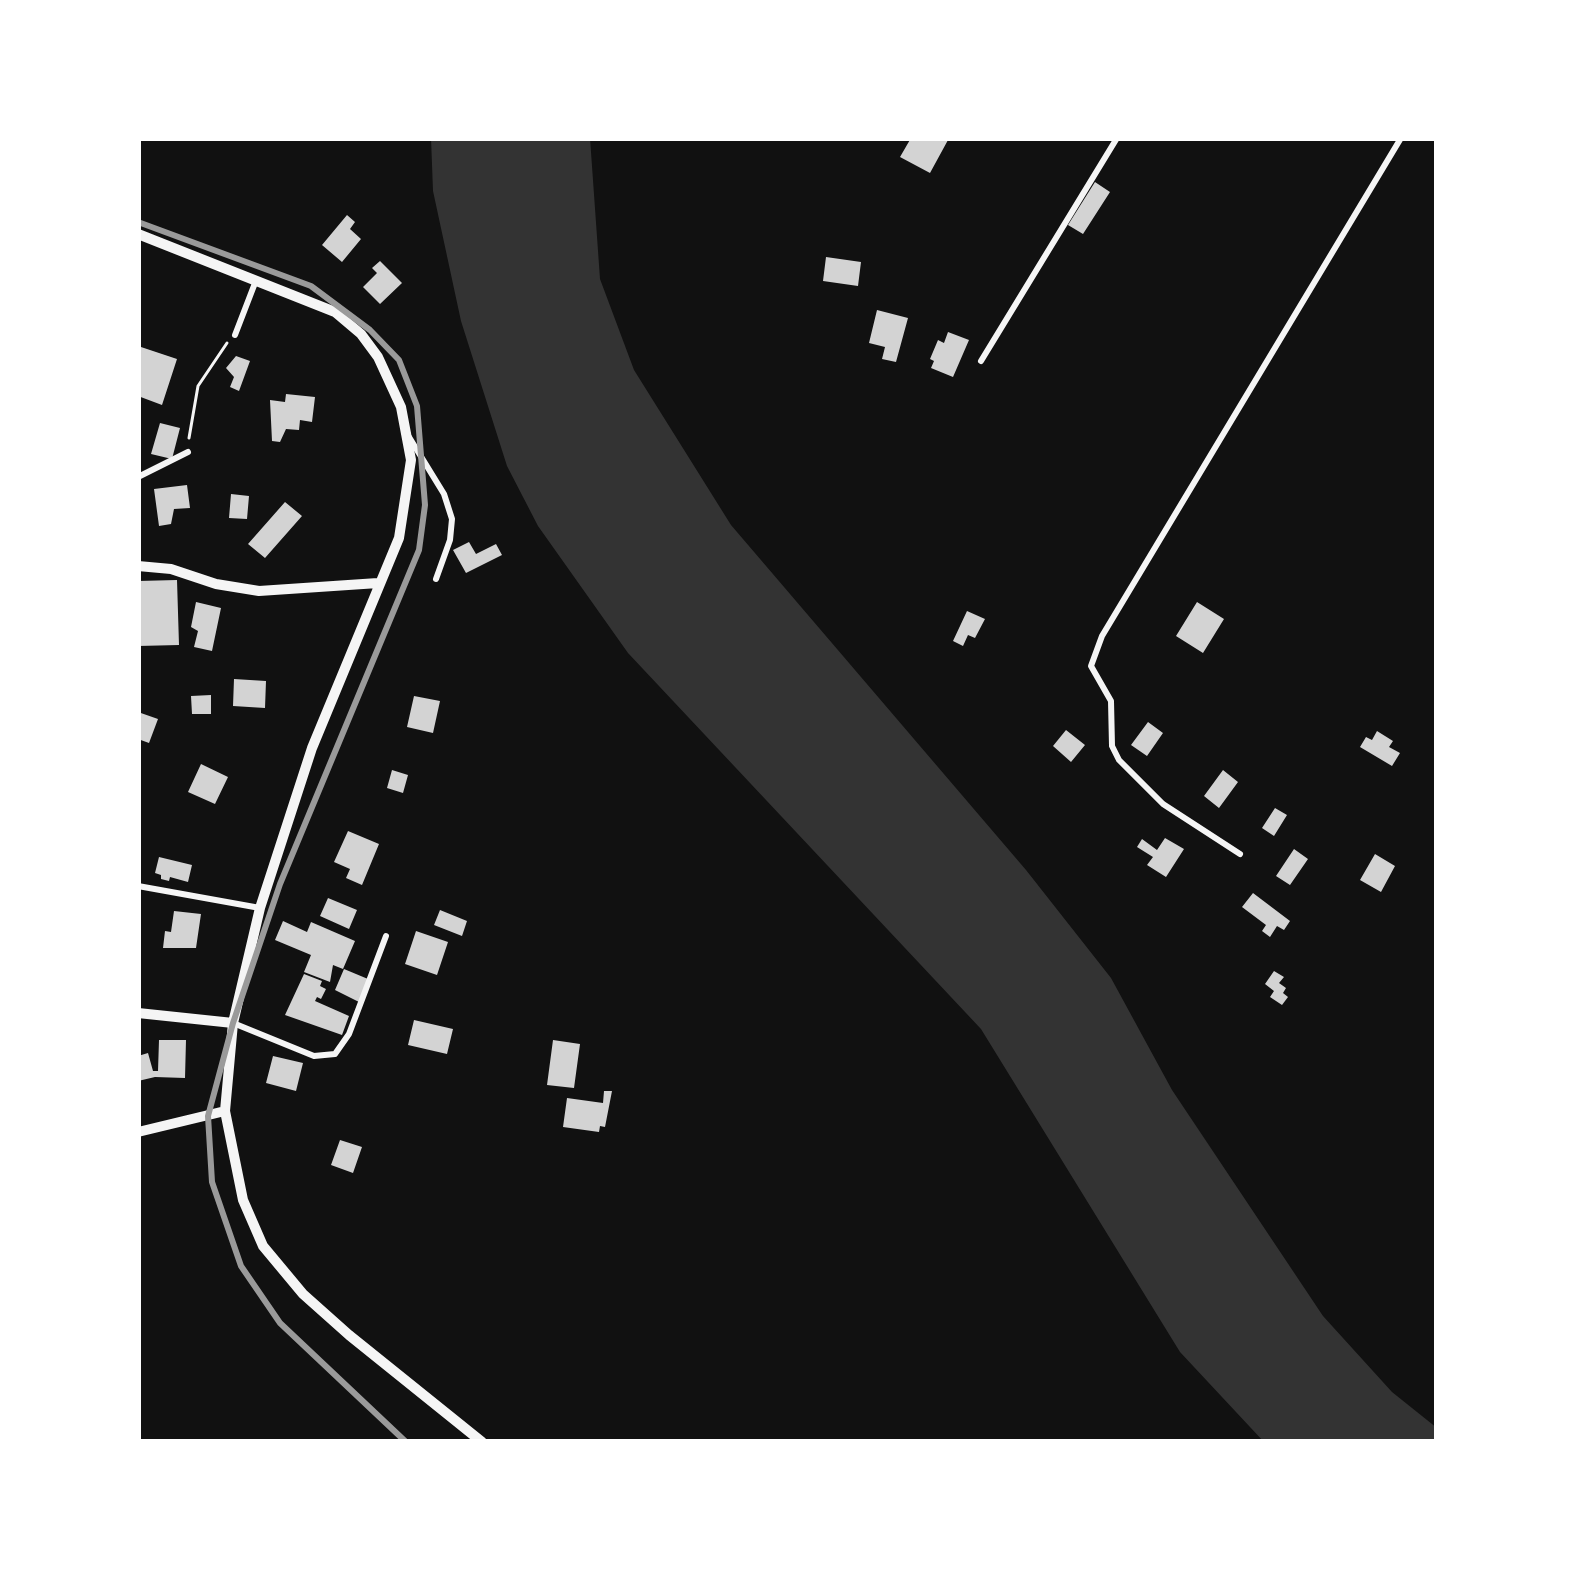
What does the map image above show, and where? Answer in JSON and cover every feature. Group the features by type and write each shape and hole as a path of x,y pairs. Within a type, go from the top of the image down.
{"street":[{"path":"138,234 335,312 361,334 391,383 407,434 411,460 399,538 312,748 260,908 233,1023 225,1111 243,1199 263,1246 304,1294 349,1335 482,1442"},
{"path":"138,566 259,590 378,584"},
{"path":"138,1013 233,1023"},
{"path":"138,1132 225,1111"}],"lane":[{"path":"981,361 1117,138"},
{"path":"1240,854 1163,804 1119,760 1112,746 1111,700 1090,666 1102,637 1401,138"},
{"path":"235,335 256,279"},
{"path":"407,434 444,494 452,519 436,579"},
{"path":"138,477 188,452"},
{"path":"138,886 260,908"},
{"path":"233,1023 314,1056 335,1054 349,1034 386,936"}],"path":[{"path":"188,452 198,386 218,352 235,335"}],"shaded area":[{"path":"431,138 590,138 600,279 634,370 731,525 1026,870 1111,978 1172,1090 1323,1316 1392,1392 1437,1428 1437,1442 1264,1442 1180,1352 981,1029 628,653 538,526 507,466 461,321 433,191"}],"building":[{"path":"911,138 948,140 930,173 900,157"},
{"path":"1095,182 1110,192 1083,234 1068,225"},
{"path":"347,215 355,222 350,229 361,239 342,262 322,245"},
{"path":"826,257 861,262 858,286 823,281"},
{"path":"380,261 402,283 380,304 363,287 377,273 372,268"},
{"path":"877,310 908,318 896,362 882,359 885,347 869,343"},
{"path":"948,332 969,340 953,377 931,368 934,361 930,359 938,340 944,343"},
{"path":"138,346 177,359 162,405 138,396"},
{"path":"236,356 250,361 239,391 230,387 234,377 226,368"},
{"path":"286,394 315,397 312,422 300,420 299,430 286,429 280,442 272,441 270,400 285,402"},
{"path":"160,423 180,428 172,459 151,454"},
{"path":"187,485 190,508 174,509 171,524 159,526 154,489"},
{"path":"231,494 249,496 247,519 229,518"},
{"path":"285,502 302,516 265,558 248,544"},
{"path":"469,542 476,554 496,544 502,555 466,573 453,550"},
{"path":"177,580 179,645 138,646 138,581"},
{"path":"196,602 221,608 212,651 194,647 198,631 191,627"},
{"path":"1197,602 1224,619 1203,653 1176,636"},
{"path":"967,611 985,619 975,638 968,635 963,646 953,641"},
{"path":"234,679 266,681 265,708 233,706"},
{"path":"211,695 211,714 192,714 191,696"},
{"path":"414,696 440,701 433,733 407,727"},
{"path":"138,712 158,719 149,743 138,739"},
{"path":"1148,722 1163,733 1147,756 1131,745"},
{"path":"1066,730 1085,745 1071,762 1053,746"},
{"path":"1377,731 1393,741 1389,747 1400,753 1392,766 1360,747"},
{"path":"201,764 228,777 215,804 188,792"},
{"path":"392,770 408,775 403,793 387,788"},
{"path":"1223,770 1238,782 1219,808 1204,796"},
{"path":"1275,808 1287,815 1274,836 1262,828"},
{"path":"348,831 379,844 362,885 346,878 350,869 334,862"},
{"path":"1165,838 1184,849 1166,877 1147,865 1153,857 1137,847 1142,839 1157,850"},
{"path":"1294,849 1308,859 1290,885 1276,876"},
{"path":"1375,854 1395,866 1381,892 1360,880"},
{"path":"159,857 192,865 188,882 161,879 155,873"},
{"path":"1253,893 1290,921 1284,930 1277,926 1270,937 1262,931 1266,925 1242,907"},
{"path":"328,898 357,910 349,929 320,916"},
{"path":"440,910 467,921 462,936 434,925"},
{"path":"174,911 201,914 196,948 163,948"},
{"path":"283,921 307,932 311,922 355,941 343,969 333,965 330,982 304,972 311,955 275,940"},
{"path":"416,931 448,942 437,975 405,964"},
{"path":"344,969 368,979 359,1002 335,990"},
{"path":"1274,971 1284,977 1279,983 1288,997 1282,1005 1270,997 1274,991 1265,984"},
{"path":"304,974 322,981 320,986 326,989 315,1001 349,1016 342,1035 285,1015"},
{"path":"414,1020 453,1029 447,1054 408,1045"},
{"path":"159,1040 186,1040 185,1078 138,1081 138,1056 148,1053 153,1071 158,1071"},
{"path":"553,1040 580,1044 574,1088 547,1085"},
{"path":"273,1056 303,1063 296,1091 266,1083"},
{"path":"604,1091 612,1091 605,1127 600,1126 599,1132 563,1127 567,1098 603,1103"},
{"path":"340,1140 362,1147 353,1173 331,1165"}],"railway":[{"path":"138,222 311,286 370,330 399,360 417,406 425,505 419,550 280,884 233,1023 208,1116 212,1182 241,1266 280,1323 406,1442"}]}
